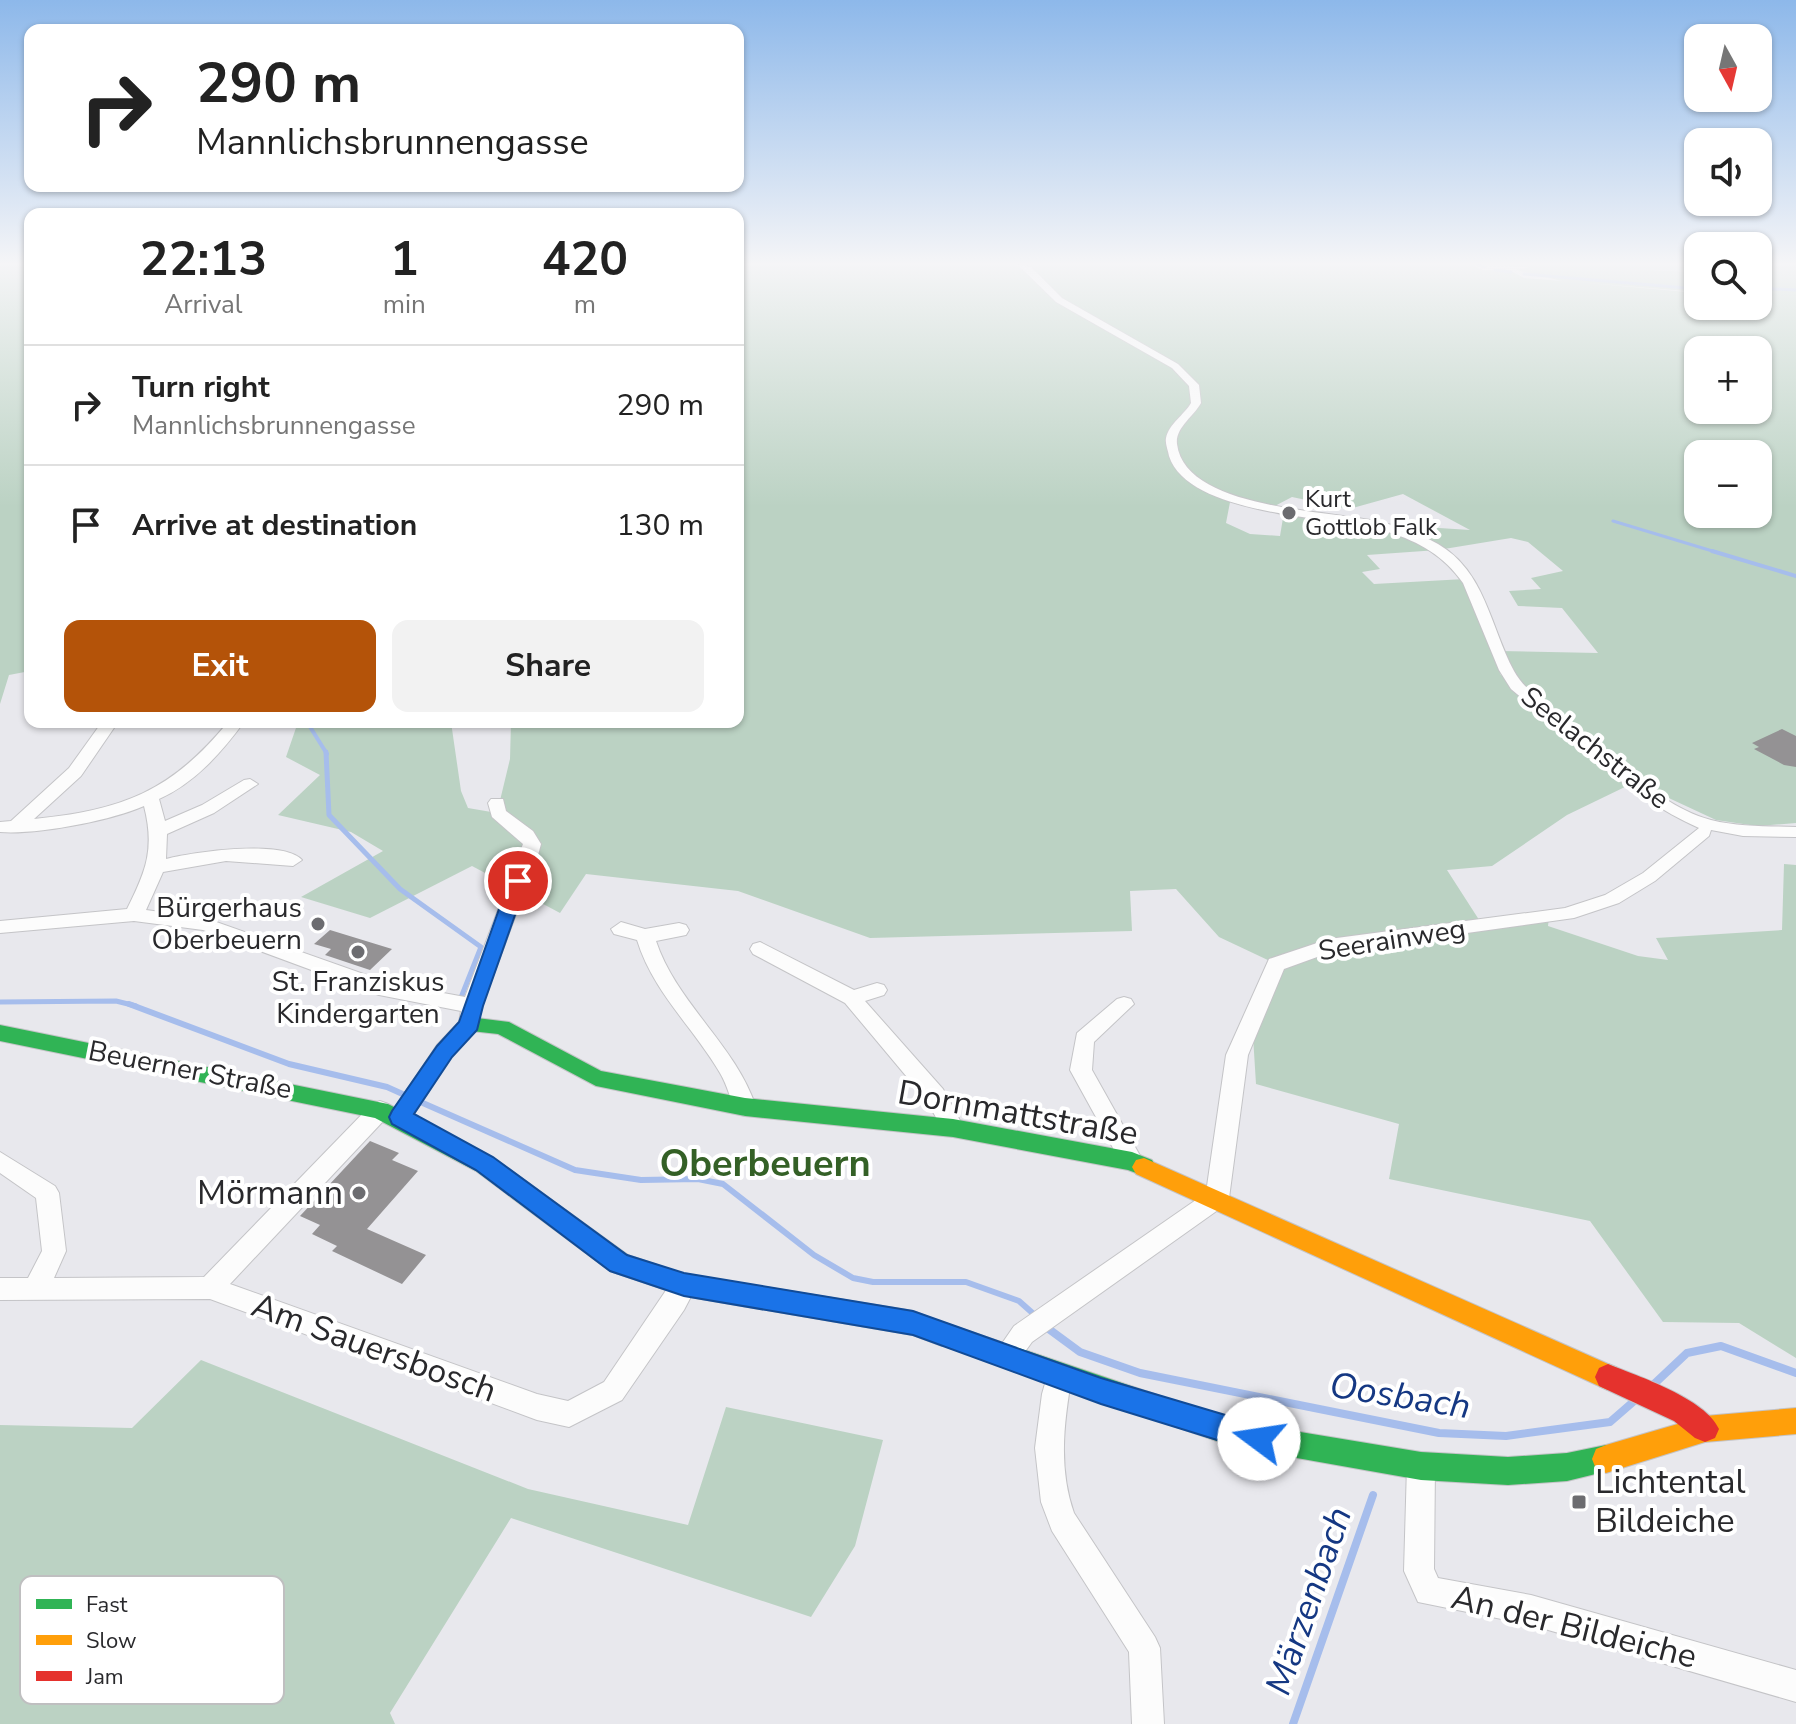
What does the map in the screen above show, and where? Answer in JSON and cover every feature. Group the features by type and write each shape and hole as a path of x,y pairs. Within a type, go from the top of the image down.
{"main road":[{"name":"Dornmattstraße","path":"471,1015 502,1027 596,1078 745,1107 953,1128 1132,1161 1684,1412 1705,1429"},
{"name":"Beuerner Straße","path":"0,1033 285,1088 402,1105 619,1263 684,1285 913,1323 1234,1434 1421,1466 1508,1471 1567,1467 1621,1456 1705,1429 1755,1422 1796,1421"}],"street":[{"name":"Seelachstraße","path":"1139,345 1175,366 1191,380 1196,403 1175,429 1172,447 1180,466 1195,482 1275,511 1375,525 1430,544 1462,573 1489,619 1504,670 1516,686 1650,795 1705,824 1743,831 1796,832"},
{"path":"0,838 8,827 75,772 106,728"},
{"path":"8,827 67,823 123,811 151,800 196,770 231,728"},
{"path":"160,830 208,809 250,784"},
{"path":"134,915 159,867 160,830 151,800"},
{"path":"210,1288 402,1105 471,1015 532,844 527,835 498,813 497,803"},
{"name":"Seerainweg","path":"1217,1198 1237,1055 1276,964 1329,946 1567,914 1612,899 1649,877 1703,832"},
{"path":"159,867 195,856 253,853 293,860"},
{"path":"0,927 134,915 205,924 375,986 471,1015"},
{"path":"621,929 645,936 679,930"},
{"path":"645,936 647,950 682,1010 741,1085 745,1107"},
{"path":"760,949 852,998 867,1021 946,1106 953,1128"},
{"path":"852,998 877,990"},
{"path":"1124,1004 1084,1039 1081,1070 1132,1161"},
{"path":"0,1161 47,1193 54,1251 36,1288"},
{"path":"1007,1355 1023,1334 1217,1198"},
{"name":"Am Sauersbosch","path":"0,1289 210,1288 537,1407 569,1414 613,1391 684,1285"},
{"path":"1059,1375 1047,1438 1056,1506 1062,1521 1144,1648 1148,1724"},
{"name":"An der Bildeiche","path":"1421,1466 1419,1571 1429,1591 1531,1610 1796,1686"}],"green space":[{"path":"0,345 24,345 24,672 9,675 0,704"},
{"path":"744,345 1684,345 1684,424 1772,424 1772,345 1796,345 1796,823 1757,826 1716,820 1658,793 1521,687 1499,654 1500,674 1635,777 1629,785 1567,815 1492,866 1447,870 1483,926 1549,917 1548,926 1638,956 1668,960 1656,938 1782,930 1784,864 1796,865 1796,1358 1739,1323 1663,1322 1590,1221 1389,1179 1399,1124 1256,1084 1252,1020 1276,964 1219,937 1176,889 1130,891 1132,931 870,938 738,891 586,874 560,913 472,866 370,918 301,897 383,851 351,832 278,815 320,775 286,757 296,728 452,728 461,791 468,808 497,813 510,759 511,728 744,728","holes":["1403,494 1470,530 1408,526 1404,530 1298,515 1283,518 1280,536 1250,534 1226,523 1231,497 1269,509 1292,497 1349,509","1511,538 1528,542 1563,571 1531,578 1541,589 1509,591 1518,606 1562,608 1598,653 1499,651 1465,579 1374,584 1362,572 1380,569 1367,555 1438,550"]},
{"path":"201,1360 528,1489 688,1525 726,1407 883,1440 855,1546 811,1617 511,1518 390,1713 395,1724 0,1724 0,1425 132,1428"}],"building":[{"path":"1782,729 1796,736 1796,767 1784,765 1754,749 1759,747 1752,743"},
{"name":"St. Franziskus Kindergarten","path":"330,930 392,949 370,970 325,955 331,949 314,944"},
{"name":"Mörmann","path":"370,1141 399,1153 392,1160 418,1171 367,1229 426,1255 402,1284 332,1251 337,1246 312,1234 320,1225 300,1216"}],"waterway":[{"path":"1613,521 1719,553"},
{"path":"1712,551 1796,576"},
{"path":"311,728 326,752"},
{"path":"326,752 329,815 400,889 481,947 460,1000"},
{"name":"Oosbach","path":"0,1002 116,1001 131,1005"},
{"name":"Oosbach","path":"131,1005 136,1006"},
{"name":"Oosbach","path":"131,1005 289,1064 387,1087 407,1096"},
{"name":"Oosbach","path":"416,1100 575,1170 641,1180 698,1179 723,1184 814,1255 853,1278 873,1282 966,1282 1019,1301 1037,1317"},
{"name":"Oosbach","path":"1046,1327 1080,1352 1140,1373 1439,1433 1506,1436 1610,1422 1633,1402"},
{"name":"Oosbach","path":"1653,1385 1687,1353 1721,1346 1796,1373"},
{"name":"Märzenbach","path":"1293,1724 1373,1495"}],"traffic: fast":[{"path":"469,1025 502,1027 596,1078 745,1107 953,1128 1132,1161 1144,1167"},
{"path":"0,1033 380,1110 484,1164 619,1263"},
{"path":"942,1334 1234,1434 1421,1466 1508,1471 1567,1467 1606,1459"}],"traffic: slow":[{"path":"1144,1167 1608,1377"},
{"path":"1606,1459 1705,1429 1796,1421"}],"traffic: jam":[{"path":"619,1263 684,1285 913,1323 942,1334"},
{"path":"1608,1377 1684,1412 1705,1429"}],"place":[{"name":"Kurt Gottlob Falk","path":"1289,513"},
{"name":"Bürgerhaus Oberbeuern","path":"318,924"},
{"name":"St. Franziskus Kindergarten","path":"358,952"},
{"name":"Mörmann","path":"359,1193"},
{"name":"Lichtental Bildeiche","path":"1579,1502"}],"district":[{"name":"Oberbeuern","path":"765,1163"}],"route":[{"path":"518,881 472,1006 469,1025 444,1051 424,1086 400,1117 484,1164 619,1263 684,1285 913,1323 1101,1391 1234,1434 1259,1439"}]}
